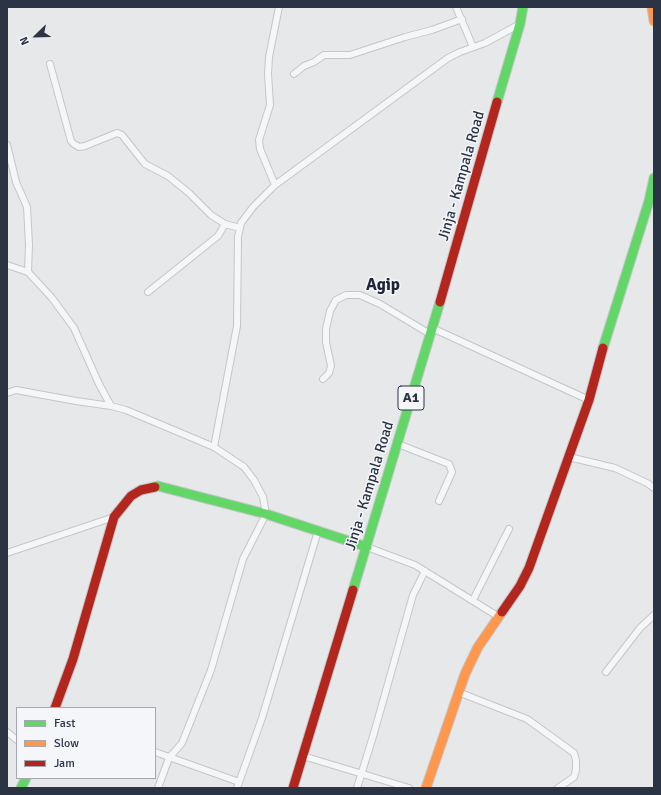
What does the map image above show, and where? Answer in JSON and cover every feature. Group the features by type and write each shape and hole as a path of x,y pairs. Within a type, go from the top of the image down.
{"main road":[{"name":"Jinja - Kampala Road","path":"293,788 398,444 524,7"},
{"path":"652,7 654,21"},
{"path":"426,788 465,674 478,647 520,586 528,568 569,457 588,400 600,356 651,201 654,178"},
{"path":"55,707 73,659 114,517 131,496 141,490 158,486 266,514 367,546"},
{"path":"20,788 25,779"}],"street":[{"path":"275,185 260,149 259,140 270,105 268,74 269,57 280,7"},
{"path":"456,7 473,47"},
{"path":"294,74 304,66 314,62 324,55 350,55 432,30 462,19"},
{"path":"214,447 237,326 238,237 241,223 253,207 275,185 448,58 485,43 520,24"},
{"path":"50,64 71,141 74,144 79,147 85,146 117,133 122,135 145,164 168,176 189,193 210,215 225,224 240,228"},
{"path":"7,145 16,182 27,207 29,245 28,272"},
{"path":"148,292 218,236 225,224"},
{"path":"7,265 28,272 52,298 74,328 99,384 111,406"},
{"path":"323,379 331,366 326,342 326,329 330,311 336,300 346,295 360,296 380,304 431,331 588,400"},
{"path":"7,393 16,390 111,406 126,410 214,447 244,467 254,480 263,497 266,514 243,560 211,670 182,743 169,758 158,788"},
{"path":"398,444 449,464 452,472 439,501"},
{"path":"569,457 615,468 647,483 654,488"},
{"path":"7,553 114,517"},
{"path":"473,600 509,530"},
{"path":"156,752 238,785 262,718 318,531"},
{"path":"367,546 415,565 498,617"},
{"path":"357,788 413,594 425,571"},
{"path":"606,672 640,628 654,615"},
{"path":"458,692 527,719 574,752 576,760 574,777 558,788"},
{"path":"7,732 16,739"},
{"path":"303,756 409,788"}],"traffic: fast":[{"path":"497,102 520,24 523,7"},
{"path":"603,348 649,201 654,178"},
{"path":"353,590 440,302"},
{"path":"155,487 158,486 266,514 367,547"},
{"path":"21,788 26,779"}],"traffic: slow":[{"path":"652,7 654,21"},
{"path":"426,788 465,674 478,647 502,612"}],"traffic: jam":[{"path":"440,302 497,102"},
{"path":"502,612 520,586 529,568 589,400 603,348"},
{"path":"55,707 73,659 114,517 131,496 141,490 155,487"},
{"path":"293,788 353,590"}],"district":[{"name":"Agip","path":"383,286"}]}
